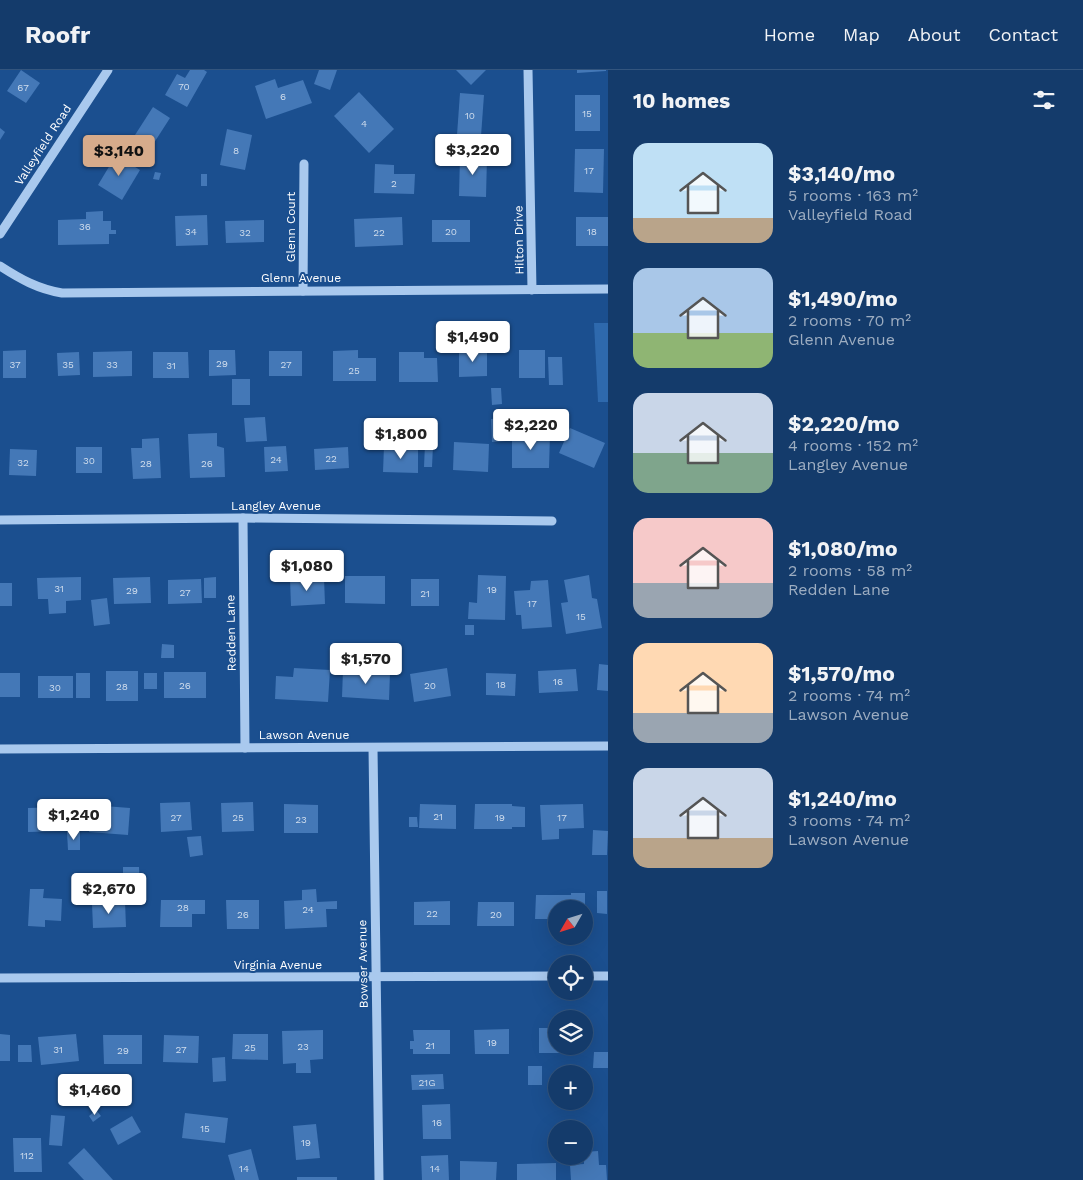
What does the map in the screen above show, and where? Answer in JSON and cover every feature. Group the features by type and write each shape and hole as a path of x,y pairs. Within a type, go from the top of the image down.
{"street":[{"name":"Valleyfield Road","path":"0,234 108,70"},
{"name":"Hilton Drive","path":"528,70 532,290"},
{"name":"Glenn Court","path":"304,164 304,290"},
{"name":"Glenn Avenue","path":"0,266 30,284 45,290 62,293 608,289"},
{"name":"Langley Avenue","path":"0,520 243,518 552,521"},
{"name":"Redden Lane","path":"243,518 245,748"},
{"name":"Lawson Avenue","path":"0,749 608,746"},
{"name":"Bowser Avenue","path":"373,748 379,1180"},
{"name":"Virginia Avenue","path":"0,978 548,976"},
{"path":"593,976 608,976"}],"shaded area":[{"path":"594,323 608,323 608,402 598,402"}],"building":[{"path":"21,70 40,83 26,103 7,91"},
{"path":"190,70 204,70 207,72 187,107 165,95 177,74 185,78"},
{"path":"319,70 337,70 330,90 314,84"},
{"path":"456,70 486,70 471,85"},
{"path":"577,70 606,70 606,71 577,73"},
{"path":"275,79 278,88 303,80 312,103 266,119 255,86"},
{"path":"359,92 394,129 369,153 334,116"},
{"path":"460,93 484,95 481,136 457,135"},
{"path":"575,95 600,95 600,131 575,131"},
{"path":"153,107 170,118 152,146 135,135"},
{"path":"0,128 5,132 0,140"},
{"path":"227,129 252,135 245,170 220,165"},
{"path":"575,149 604,149 603,193 574,192"},
{"path":"116,155 140,170 122,200 98,185"},
{"path":"460,156 487,157 486,197 459,196"},
{"path":"375,164 394,165 394,174 415,174 414,194 374,193"},
{"path":"155,172 161,173 159,180 153,179"},
{"path":"201,174 207,174 207,186 201,186"},
{"path":"103,211 103,221 111,221 111,230 116,230 116,234 109,234 109,244 58,245 58,220 86,219 86,212"},
{"path":"207,215 208,245 176,246 175,216"},
{"path":"402,217 403,245 355,247 354,219"},
{"path":"576,217 608,217 608,246 576,246"},
{"path":"264,220 264,242 226,243 225,221"},
{"path":"432,220 470,220 470,242 432,242"},
{"path":"26,350 26,378 3,378 3,351"},
{"path":"209,350 235,350 236,375 209,376"},
{"path":"358,350 358,358 376,358 376,381 333,381 333,351"},
{"path":"459,350 487,350 487,376 459,377"},
{"path":"519,350 545,350 545,378 519,378"},
{"path":"132,351 132,376 93,377 93,352"},
{"path":"269,351 302,351 302,376 269,376"},
{"path":"79,352 80,375 58,376 57,353"},
{"path":"153,352 188,352 189,378 153,378"},
{"path":"399,352 424,352 424,358 437,358 438,382 399,382"},
{"path":"548,357 562,357 563,385 549,385"},
{"path":"232,379 250,379 250,405 232,405"},
{"path":"491,388 501,388 502,404 492,405"},
{"path":"265,417 267,441 246,442 244,418"},
{"path":"504,418 506,441 492,442 491,419"},
{"path":"570,428 605,443 594,468 559,453"},
{"path":"217,433 217,446 224,448 225,477 190,478 188,434"},
{"path":"512,434 550,434 549,468 512,468"},
{"path":"159,438 161,478 133,479 131,448 142,448 142,439"},
{"path":"454,442 489,444 488,472 453,470"},
{"path":"425,444 433,445 432,467 424,467"},
{"path":"286,446 288,471 265,472 264,447"},
{"path":"384,446 418,447 418,473 383,472"},
{"path":"76,447 102,447 102,473 76,473"},
{"path":"348,447 349,468 315,470 314,449"},
{"path":"10,449 37,450 36,476 9,475"},
{"path":"478,575 506,576 505,620 468,619 469,602 477,603"},
{"path":"589,575 592,598 597,599 602,628 566,634 561,603 568,602 564,580"},
{"path":"345,576 385,576 385,604 345,603"},
{"path":"81,577 81,600 66,601 66,613 49,614 48,599 38,599 37,578"},
{"path":"150,577 151,603 114,604 113,578"},
{"path":"216,577 216,598 204,598 204,578"},
{"path":"324,578 325,604 291,606 290,579"},
{"path":"201,579 202,603 168,604 168,580"},
{"path":"411,579 439,579 439,606 411,606"},
{"path":"548,580 552,627 522,629 521,615 516,615 514,591 530,590 531,581"},
{"path":"0,583 12,583 12,606 0,606"},
{"path":"107,598 110,624 94,626 91,600"},
{"path":"465,625 474,625 474,635 465,635"},
{"path":"162,644 174,645 174,658 161,658"},
{"path":"599,664 608,665 608,691 597,690"},
{"path":"294,668 330,670 328,702 275,699 276,676 293,677"},
{"path":"447,668 451,696 414,702 410,674"},
{"path":"576,669 578,691 539,693 538,671"},
{"path":"343,670 390,673 389,700 342,697"},
{"path":"106,671 138,671 138,701 106,701"},
{"path":"164,672 206,672 206,698 164,698"},
{"path":"0,673 20,673 20,697 0,697"},
{"path":"76,673 90,673 90,698 76,698"},
{"path":"144,673 157,673 157,689 144,689"},
{"path":"486,673 516,674 515,696 486,695"},
{"path":"38,676 73,676 73,698 38,698"},
{"path":"190,802 192,830 161,832 160,803"},
{"path":"253,802 254,831 222,832 221,803"},
{"path":"284,804 318,805 318,833 284,833"},
{"path":"420,804 456,805 456,829 419,828"},
{"path":"475,804 512,804 512,806 525,807 525,827 474,829"},
{"path":"583,804 584,828 559,829 559,839 542,840 540,805"},
{"path":"91,805 130,808 128,835 89,832"},
{"path":"62,807 63,831 28,832 28,808"},
{"path":"409,817 417,817 418,827 409,827"},
{"path":"593,830 608,831 607,855 592,855"},
{"path":"67,832 80,832 80,850 68,850"},
{"path":"201,836 203,855 190,857 187,837"},
{"path":"123,867 139,867 140,890 123,890"},
{"path":"30,889 44,889 43,898 62,899 61,921 45,920 45,927 28,926"},
{"path":"316,889 317,902 337,901 337,909 326,909 327,927 285,929 284,901 302,900 302,890"},
{"path":"597,891 607,891 607,914 597,913"},
{"path":"571,893 585,893 585,900 548,900 548,919 535,919 536,895 571,895"},
{"path":"161,900 205,900 205,914 192,914 192,927 160,927"},
{"path":"226,900 259,900 259,929 227,929"},
{"path":"125,901 126,927 93,928 92,903"},
{"path":"450,901 450,925 414,925 414,902"},
{"path":"478,902 514,902 514,926 477,926"},
{"path":"539,1028 548,1028 548,1053 539,1053"},
{"path":"509,1029 509,1054 475,1054 474,1030"},
{"path":"323,1030 323,1059 310,1060 311,1073 296,1073 296,1063 283,1064 282,1031"},
{"path":"413,1030 450,1030 450,1054 413,1054 413,1049 410,1049 410,1041 414,1041"},
{"path":"0,1034 10,1035 10,1061 0,1061"},
{"path":"76,1034 79,1061 41,1065 38,1037"},
{"path":"233,1034 268,1034 268,1060 232,1059"},
{"path":"103,1035 142,1035 142,1064 104,1064"},
{"path":"164,1035 199,1036 198,1063 163,1062"},
{"path":"18,1045 31,1045 32,1062 18,1062"},
{"path":"594,1052 608,1052 608,1068 593,1068"},
{"path":"225,1057 226,1081 213,1082 212,1058"},
{"path":"528,1066 542,1066 542,1085 528,1085"},
{"path":"443,1074 444,1089 412,1090 411,1075"},
{"path":"450,1104 451,1139 423,1139 422,1105"},
{"path":"96,1110 101,1116 93,1122 89,1116"},
{"path":"185,1113 228,1118 225,1143 182,1138"},
{"path":"51,1115 65,1116 62,1146 49,1145"},
{"path":"132,1116 141,1132 118,1145 110,1129"},
{"path":"316,1124 320,1158 296,1160 293,1126"},
{"path":"13,1138 41,1138 42,1172 14,1172"},
{"path":"84,1148 113,1180 84,1180 68,1163"},
{"path":"251,1149 259,1180 235,1180 228,1155"},
{"path":"593,1151 598,1151 599,1165 606,1165 607,1180 571,1180 570,1165 593,1165"},
{"path":"448,1155 449,1180 422,1180 421,1156"},
{"path":"460,1161 497,1162 496,1180 460,1180"},
{"path":"548,1163 548,1165 556,1165 556,1180 517,1180 517,1164"},
{"path":"297,1177 337,1177 337,1180 297,1180"}]}
